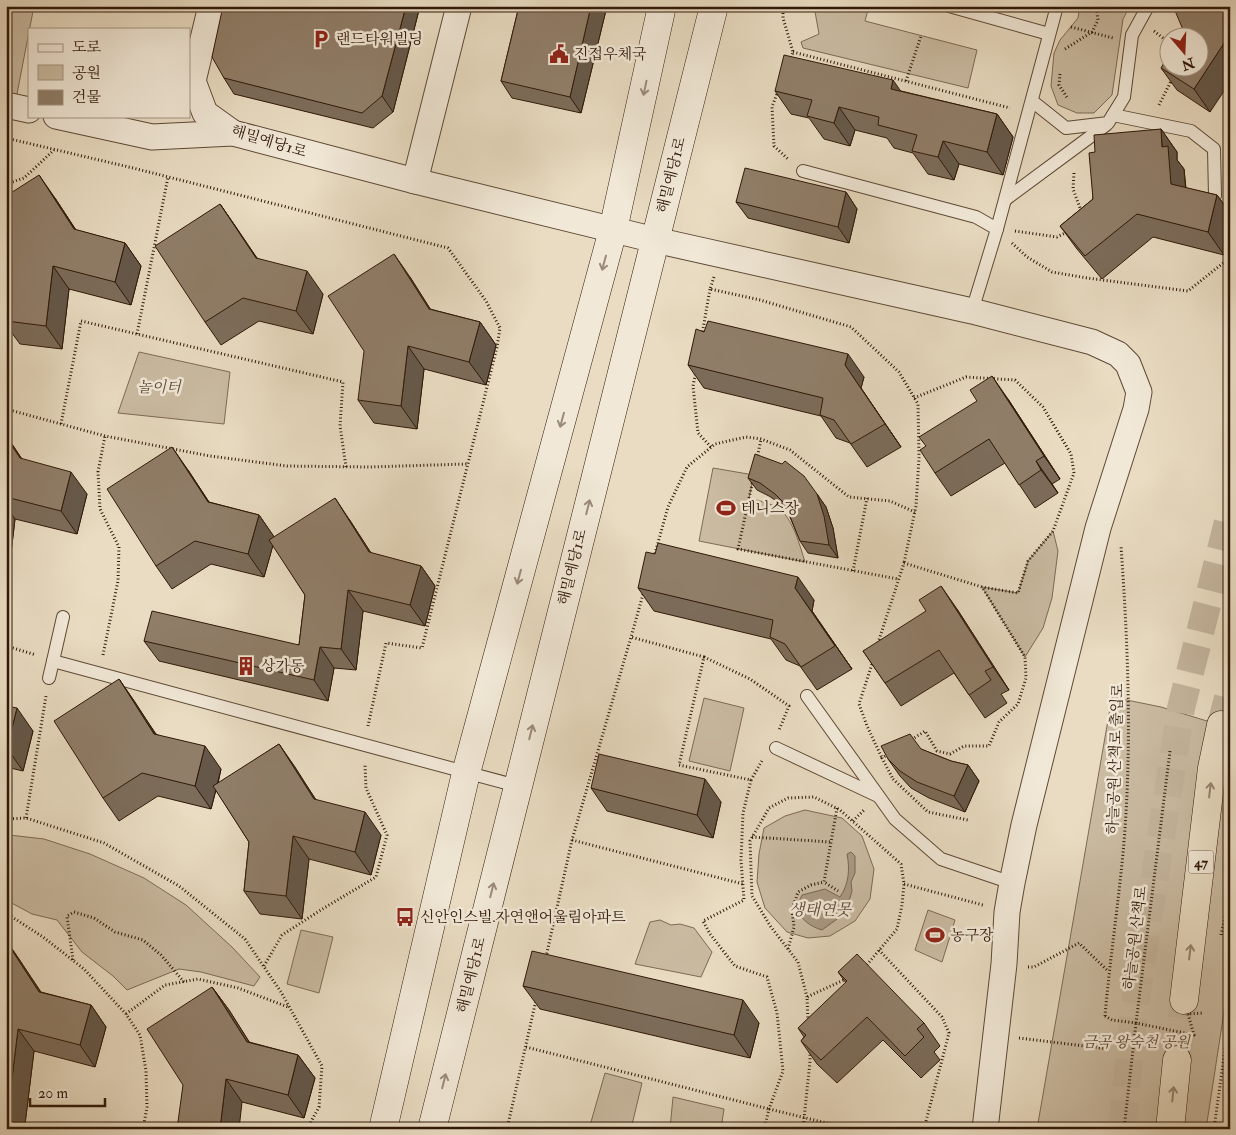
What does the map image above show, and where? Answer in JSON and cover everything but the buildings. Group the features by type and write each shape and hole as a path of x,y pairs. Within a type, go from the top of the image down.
{"highway":[{"name":"47","path":"1193,1007 1212,768 1221,725"},
{"path":"1170,1129 1177,1060"}],"street":[{"name":"해밀예당1로","path":"211,6 194,81 205,113 233,133 613,230 972,311 1092,342 1118,354 1128,364 1139,392 1134,417 1098,528 1073,622 1024,825 1012,883 1007,912 1004,964 985,1129"},
{"path":"415,181 459,6"},
{"path":"383,1129 466,773 613,230 662,6"},
{"name":"해밀예당1로","path":"432,1129 714,6"},
{"path":"6,106 28,110"},
{"path":"65,118 152,137 233,133"}],"lane":[{"path":"949,6 1051,28"},
{"path":"972,311 1006,198 1057,6"},
{"path":"1006,198 1110,119 1124,97 1132,35 1148,6"},
{"path":"1030,107 1066,128 1110,119 1150,122 1191,131 1214,149 1215,196"},
{"path":"803,171 976,217 997,229"},
{"path":"49,678 63,617"},
{"path":"53,660 517,786"},
{"path":"807,696 895,818 941,859 1012,883"},
{"path":"773,745 879,796"}],"path":[{"path":"783,6 783,18 793,52 790,61"},
{"path":"1062,51 1092,32 1098,20 1096,6"},
{"path":"1051,28 1092,32 1131,42"},
{"path":"906,81 921,36"},
{"path":"793,52 906,81 1030,107"},
{"path":"1060,68 1059,85 1068,100"},
{"path":"1150,122 1172,78"},
{"path":"779,89 772,107 774,146 803,171"},
{"path":"6,138 448,248 486,302 500,328 497,347 422,648 386,643 364,744 366,788 387,836 376,878 324,908 282,936 264,966"},
{"path":"1076,146 1073,189 1083,214"},
{"path":"6,184 24,178 55,150"},
{"path":"137,334 168,177"},
{"path":"997,229 1057,237 1071,230"},
{"path":"997,229 1028,257 1052,272 1188,292 1227,260 1230,249"},
{"path":"701,338 710,288 723,255"},
{"path":"710,288 760,300 851,327 900,372 918,404 919,458 915,512 904,563 876,650"},
{"path":"61,424 81,321 343,382 340,426 346,467"},
{"path":"696,367 693,386 698,432 711,447"},
{"path":"904,563 982,587 1018,593 1028,561 1053,531 1074,473 1071,454 1043,407 1015,380 966,377 914,398"},
{"path":"6,409 105,436 210,456 268,464 346,467 467,464"},
{"path":"100,673 118,581 119,547 100,509 98,472 105,436"},
{"path":"652,563 668,507 687,467 714,444 746,437 761,439 790,450 849,497 890,501 915,512"},
{"path":"756,466 761,439"},
{"path":"754,475 738,549 898,580"},
{"path":"853,571 867,498"},
{"name":"하늘공원 산책로 출입로","path":"1121,546 1129,683 1128,764 1124,842 1105,1016 1112,1020 1136,1023"},
{"path":"904,745 926,731 938,751 950,754 964,746 990,746 999,722 1018,704 1026,678 1025,657 982,587"},
{"path":"545,962 572,840 644,590"},
{"path":"631,637 704,657 750,679 789,706 773,745 751,780 743,812 741,860 744,900 703,921 710,934 735,966 767,977 777,1013 783,1071 764,1129"},
{"path":"6,646 53,660"},
{"path":"704,657 679,765 751,780"},
{"path":"873,659 859,704 867,726 893,779"},
{"path":"26,818 49,678"},
{"name":"하늘공원 산책로","path":"1124,1129 1170,751"},
{"path":"882,758 889,754"},
{"path":"809,1024 807,997 798,962 752,896 750,841 769,808 788,798 814,796 837,808 901,864 904,884 902,905 896,929 862,971"},
{"path":"824,882 837,808"},
{"path":"6,819 26,818 104,843 179,886 245,938 281,992 322,1066 319,1107 307,1129"},
{"path":"752,837 831,842"},
{"path":"572,840 743,884"},
{"path":"788,949 794,927 792,910 798,892 811,885 824,882 838,891"},
{"path":"904,884 1007,912"},
{"path":"1224,917 1230,910"},
{"path":"6,912 43,937 84,969 126,1014 140,1035 146,1071 147,1107 143,1129"},
{"path":"73,961 67,916 74,912 94,918 115,932 143,940 161,955 184,982"},
{"path":"1034,967 1079,942 1109,972"},
{"path":"879,950 942,1016 949,1034 924,1129"},
{"path":"807,997 854,975"},
{"path":"126,1014 165,985 198,979 238,988 288,1007"},
{"path":"507,1129 536,1000"},
{"path":"1136,1023 1194,1035 1188,1014 1193,1007"},
{"path":"1214,1129 1230,1012"},
{"path":"996,1035 1109,1050"},
{"path":"803,1129 810,1042"},
{"path":"526,1046 851,1129"}],"green space":[{"path":"6,6 34,6 30,28 28,28 16,99 6,97"},
{"path":"814,6 869,6 865,21 977,50 968,88 803,48 801,42 819,34"},
{"path":"1080,6 1130,6 1123,19 1112,95 1094,113 1077,113 1058,105 1051,86 1054,53 1060,40 1078,18"},
{"name":"놀이터","path":"139,352 230,372 224,424 118,413"},
{"path":"713,468 754,475 749,498 771,505 782,511 793,528 805,562 699,541"},
{"path":"1053,531 1058,551 1052,598 1043,628 1025,657 982,587 1018,593 1028,561"},
{"name":"금곡 왕숙천 공원","path":"1112,697 1161,707 1230,728 1230,973 1206,1129 1037,1129"},
{"path":"704,698 744,708 730,771 689,761"},
{"path":"805,810 842,818 862,836 874,869 870,899 855,921 830,936 808,938 787,932 765,908 757,882 759,854 764,828 785,816"},
{"path":"9,835 44,839 90,854 144,878 186,905 232,947 260,977 254,986 201,972 179,969 127,990 113,976 82,952 57,920 32,914 6,900 6,838"},
{"name":"농구장","path":"928,910 955,920 942,962 915,950"},
{"path":"660,920 671,925 680,924 694,928 712,952 701,977 635,964 650,922"},
{"path":"301,930 333,937 319,993 287,984"},
{"path":"605,1073 642,1083 631,1129 589,1129"},
{"path":"673,1097 724,1109 721,1129 670,1129"}],"water":[{"name":"생태연못","path":"851,852 855,856 855,873 851,882 852,891 850,898 840,917 822,930 813,927 803,919 796,908 802,895 825,889 840,897 848,876 847,854"}],"tunnel":[{"path":"1122,1129 1134,1011 1181,708 1230,514"},
{"path":"1221,725 1230,690"},
{"path":"1177,1060 1184,1000"}],"place":[{"name":"랜드타워빌딩","path":"321,39"},
{"name":"진접우체국","path":"559,54"},
{"name":"테니스장","path":"726,508"},
{"name":"상가동","path":"246,666"},
{"name":"신안인스빌.자연앤어울림아파트","path":"405,917"},
{"name":"농구장","path":"935,935"}]}
